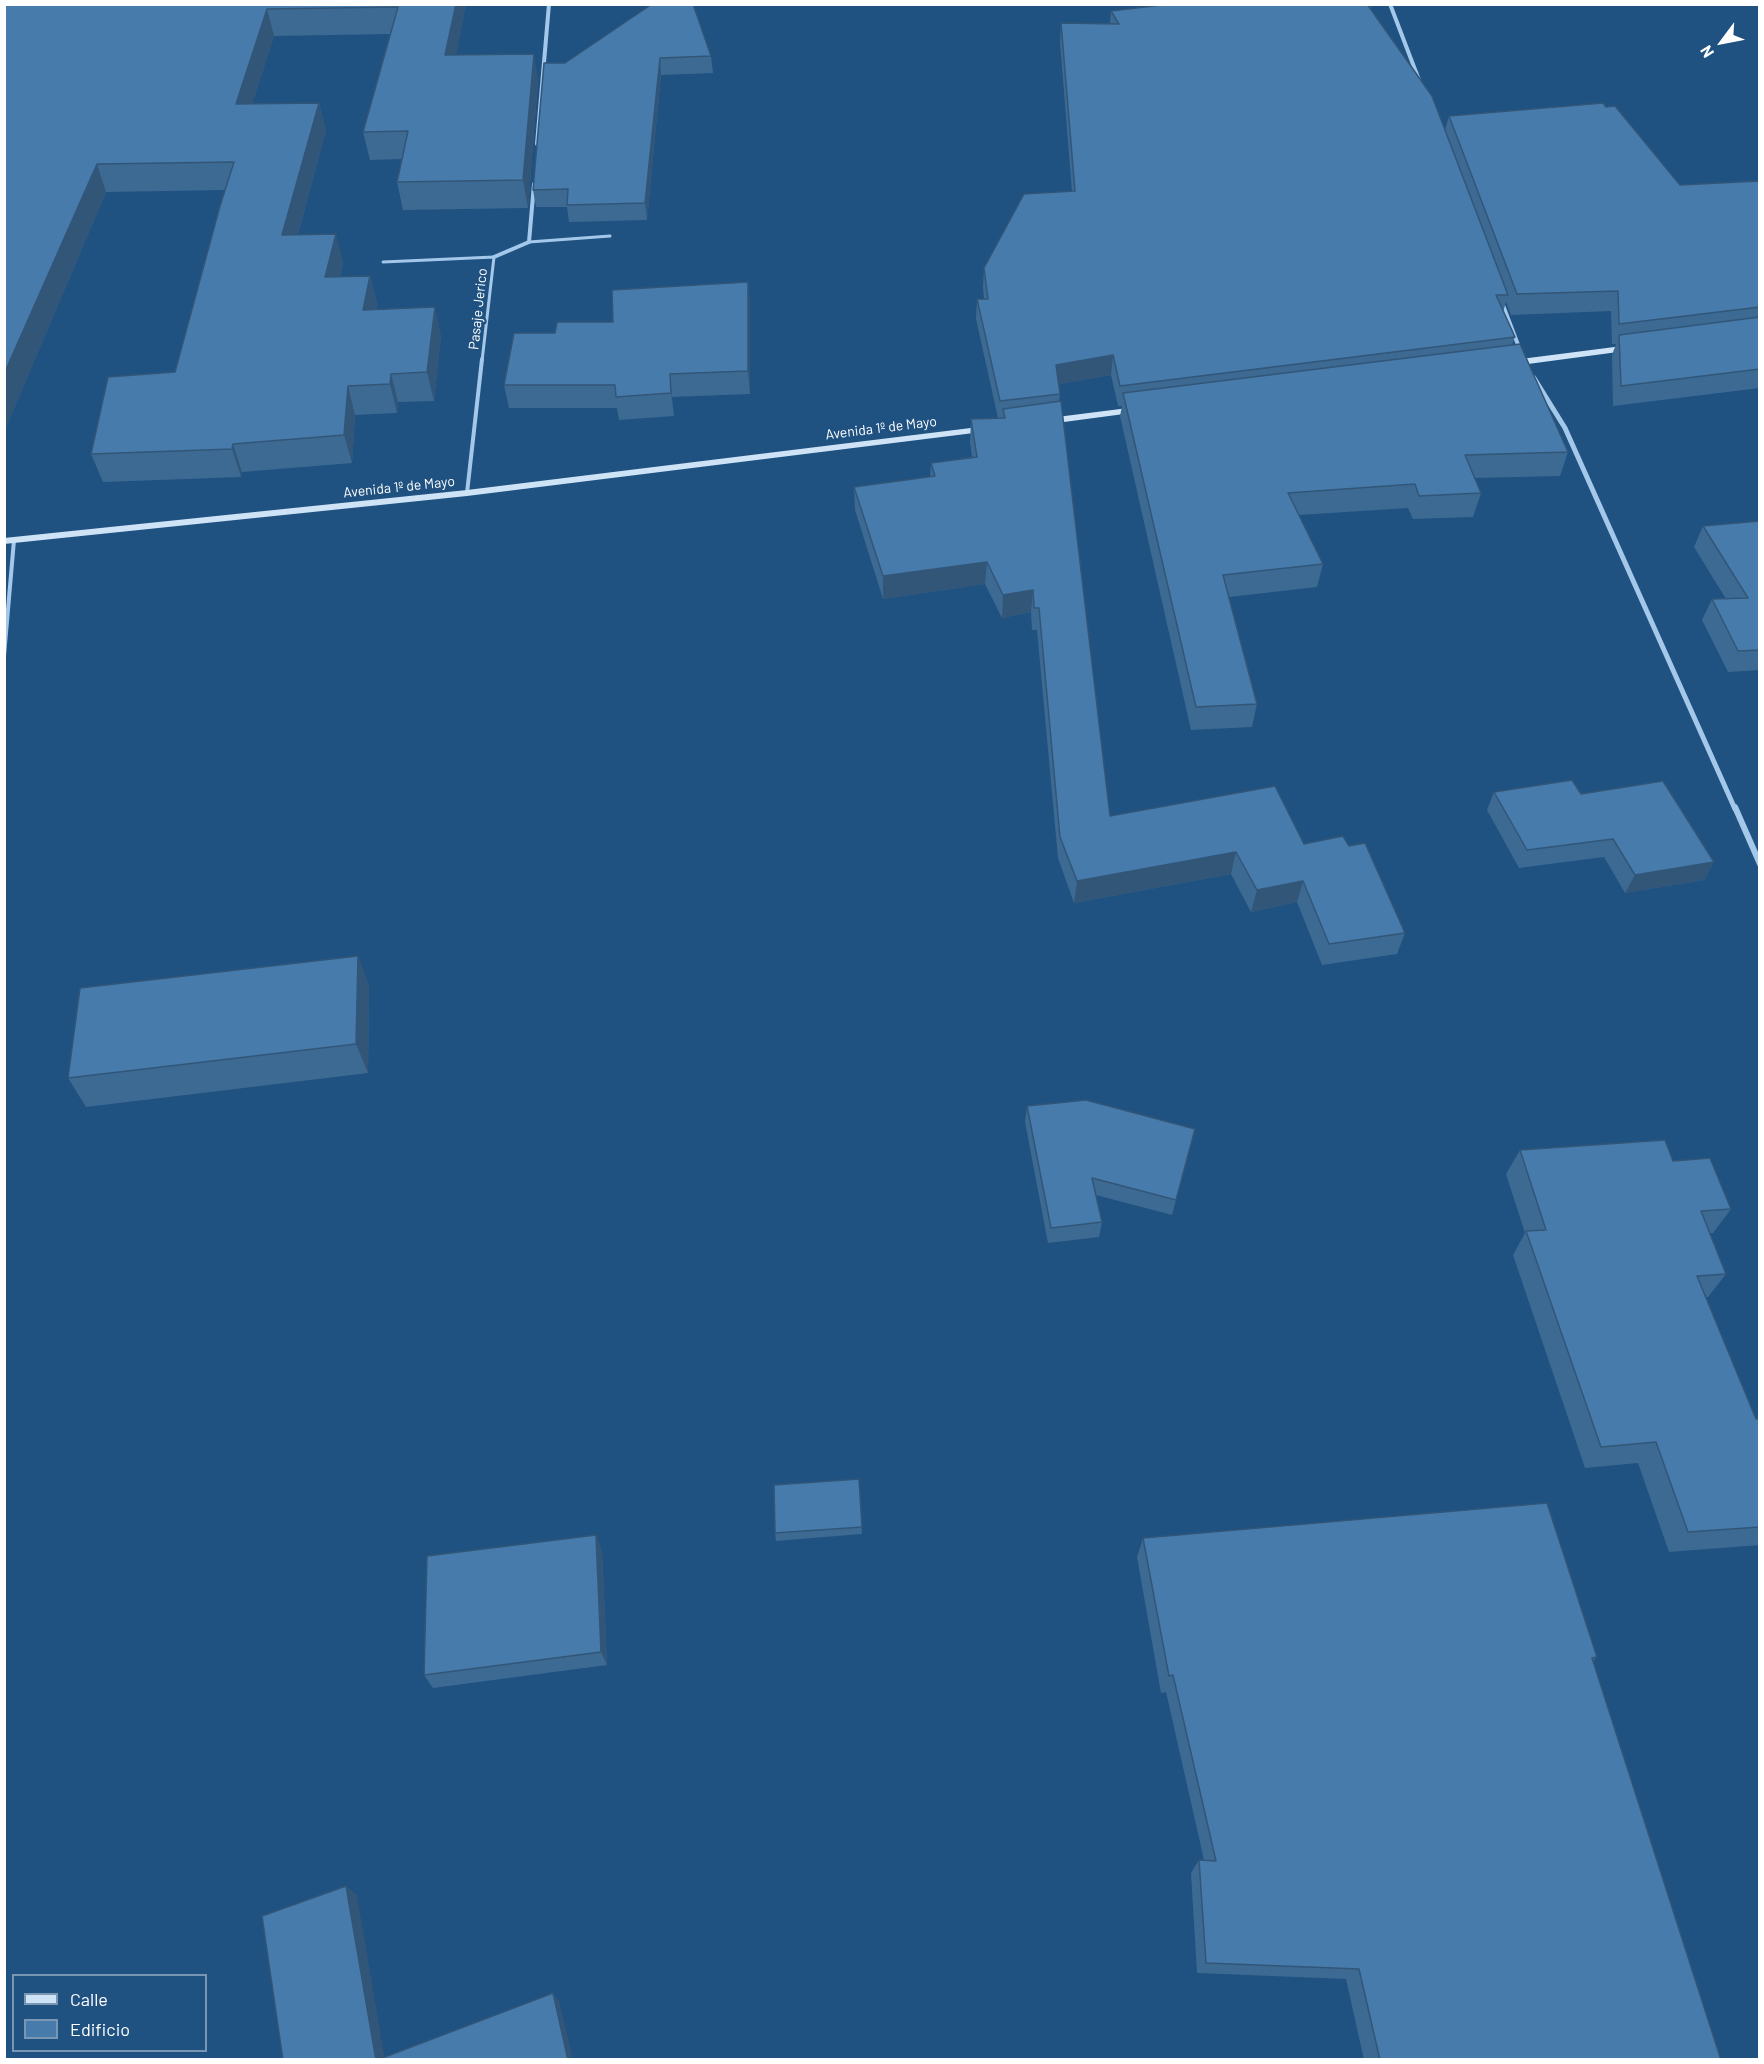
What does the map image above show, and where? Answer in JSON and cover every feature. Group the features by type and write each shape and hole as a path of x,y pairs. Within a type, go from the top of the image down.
{"main road":[{"path":"1501,365 1642,346"},
{"path":"1038,422 1144,409"},
{"name":"Avenida 1º de Mayo","path":"9,541 467,493 1002,427"}],"street":[{"path":"537,147 549,4"},
{"path":"1390,4 1420,83"},
{"path":"529,242 534,182"},
{"name":"Pasaje Jerico","path":"494,257 529,242"},
{"path":"1499,295 1525,362 1564,428 1760,864"}],"lane":[{"path":"529,242 610,236"},
{"path":"383,262 494,257"},
{"name":"Pasaje Jerico","path":"467,493 494,257"},
{"path":"4,656 9,541"}],"building":[{"path":"4,4 456,4 445,55 534,54 523,180 397,182 408,131 363,132 398,7 267,9 236,104 319,103 282,235 336,234 325,277 370,276 363,310 435,307 427,372 391,374 390,384 348,386 344,435 233,444 232,449 91,454 108,377 175,372 234,162 97,164 4,374"},
{"path":"652,4 693,4 711,56 660,58 645,203 567,205 568,189 533,190 544,63 565,63"},
{"path":"1170,4 1367,4 1432,96 1508,295 1496,295 1515,337 1120,386 1113,355 1056,365 1060,394 1000,401 977,299 988,299 984,268 1024,194 1075,191 1061,23 1119,24 1111,11"},
{"path":"1603,103 1606,107 1615,106 1680,185 1760,181 1760,307 1619,324 1618,291 1517,294 1449,116"},
{"path":"748,282 748,371 670,374 671,393 616,397 615,385 504,385 514,333 555,333 557,322 613,322 612,290"},
{"path":"1760,317 1760,369 1621,386 1619,335"},
{"path":"1520,344 1568,452 1465,455 1481,493 1419,496 1415,484 1288,493 1323,564 1223,575 1257,704 1196,707 1123,393"},
{"path":"1061,401 1110,816 1275,786 1304,844 1343,836 1349,846 1365,843 1405,933 1329,944 1303,881 1257,890 1236,852 1077,881 1060,837 1039,608 1034,608 1033,590 1003,595 987,562 883,576 854,487 935,476 931,463 977,457 971,419 1005,418 1003,409"},
{"path":"1760,521 1760,650 1738,651 1712,599 1748,598 1703,526"},
{"path":"1572,780 1581,794 1663,781 1714,862 1635,875 1613,839 1527,850 1494,792"},
{"path":"358,956 356,1044 68,1078 80,988"},
{"path":"1086,1100 1195,1129 1176,1200 1092,1178 1102,1222 1051,1228 1027,1106"},
{"path":"1665,1140 1673,1161 1710,1158 1731,1209 1701,1211 1726,1274 1697,1276 1756,1419 1760,1418 1760,1527 1688,1532 1656,1442 1601,1447 1526,1231 1546,1230 1520,1150"},
{"path":"859,1479 862,1527 775,1533 774,1485"},
{"path":"1547,1503 1597,1657 1592,1658 1721,2060 1380,2060 1359,1969 1206,1963 1199,1860 1216,1861 1173,1675 1169,1676 1143,1538"},
{"path":"596,1535 601,1652 424,1675 427,1556"},
{"path":"346,1886 376,2060 283,2060 262,1916"},
{"path":"553,1993 568,2060 377,2060"}]}
